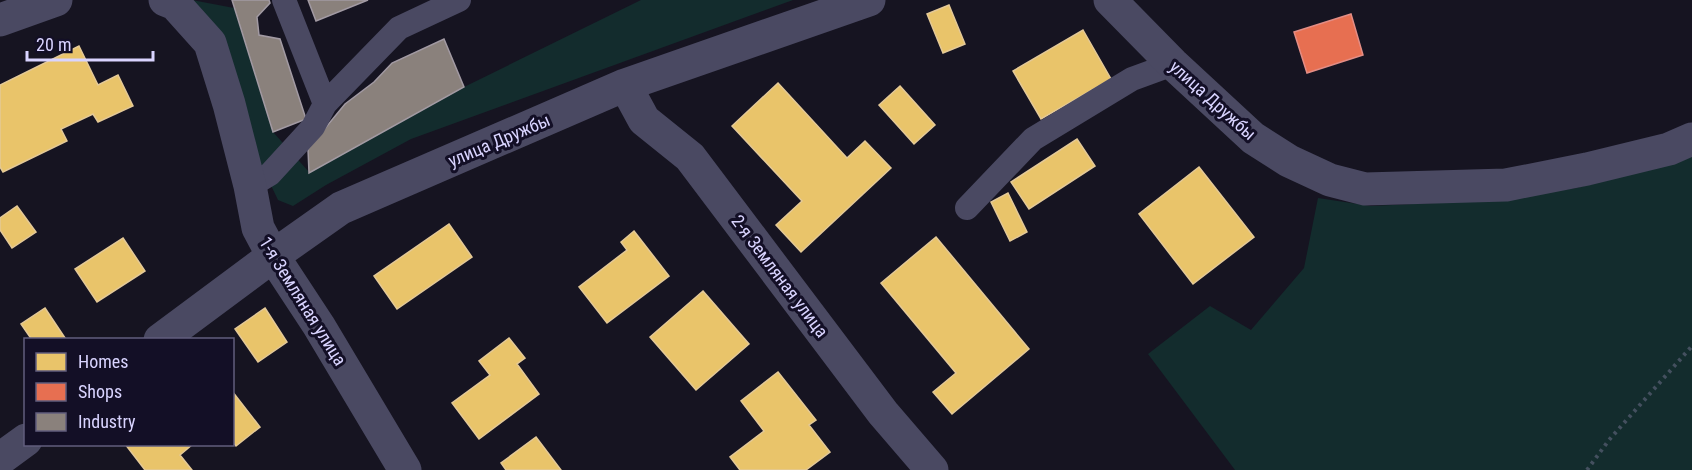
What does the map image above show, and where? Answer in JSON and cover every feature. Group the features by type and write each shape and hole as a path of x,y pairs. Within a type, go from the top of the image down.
{"street":[{"path":"0,20 56,0"},
{"name":"1-я Земляная улица","path":"165,0 175,4 210,43 229,104 258,228 405,470"},
{"name":"улица Дружбы","path":"161,338 341,208 625,85 869,0"},
{"name":"улица Дружбы","path":"1110,0 1173,64 1253,138 1289,161 1330,180 1365,189 1506,185 1587,169 1669,148 1692,139"},
{"name":"2-я Земляная улица","path":"625,85 644,120 690,157 883,413 932,470"},
{"path":"0,459 24,441"}],"lane":[{"path":"284,0 325,104"},
{"path":"250,186 270,174 314,126 325,104 399,28 459,0"},
{"path":"967,208 1033,139 1132,79 1173,64"}],"path":[{"path":"1587,470 1609,440 1692,346"}],"green space":[{"path":"192,0 234,8 273,132 309,172 464,87 641,0 793,0 411,139 326,185 293,206 278,200 256,154"},
{"path":"1692,154 1692,470 1235,470 1148,354 1210,306 1251,330 1304,268 1318,198 1371,206 1498,200 1576,188 1666,165"}],"building: Homes":[{"path":"949,5 965,44 943,53 927,14"},
{"path":"1083,30 1111,79 1041,119 1013,71"},
{"path":"79,46 98,85 118,75 133,106 98,122 93,114 61,129 67,141 3,172 0,167 0,85"},
{"path":"778,83 847,158 865,141 891,168 801,252 776,225 802,201 732,126"},
{"path":"900,86 935,125 914,144 879,105"},
{"path":"1077,139 1095,166 1029,209 1011,182"},
{"path":"1199,167 1254,237 1193,284 1139,214"},
{"path":"1008,193 1027,232 1010,241 991,202"},
{"path":"17,206 36,232 12,248 0,230 0,218"},
{"path":"449,224 472,257 397,309 374,276"},
{"path":"634,231 669,276 607,323 579,287 627,250 621,242"},
{"path":"936,237 1029,349 952,414 933,392 956,373 881,283"},
{"path":"123,238 145,271 97,302 75,269"},
{"path":"703,291 749,344 696,390 650,337"},
{"path":"45,308 65,338 31,338 21,324"},
{"path":"265,308 287,342 258,362 235,329"},
{"path":"509,338 525,358 517,364 539,394 479,439 452,403 490,375 479,361"},
{"path":"778,372 816,420 809,425 830,452 806,470 740,470 730,457 764,431 741,401"},
{"path":"234,394 260,427 236,446 234,444"},
{"path":"536,437 561,470 506,470 501,463"},
{"path":"127,446 191,446 180,455 192,470 145,470"}],"building: Shops":[{"path":"1351,14 1363,55 1307,73 1294,32"}],"building: Industry":[{"path":"232,0 269,0 270,3 257,17 259,35 280,39 306,119 273,132"},
{"path":"308,0 368,0 316,21"},
{"path":"444,39 464,87 309,173 308,149 345,104 374,82 392,63"}]}
